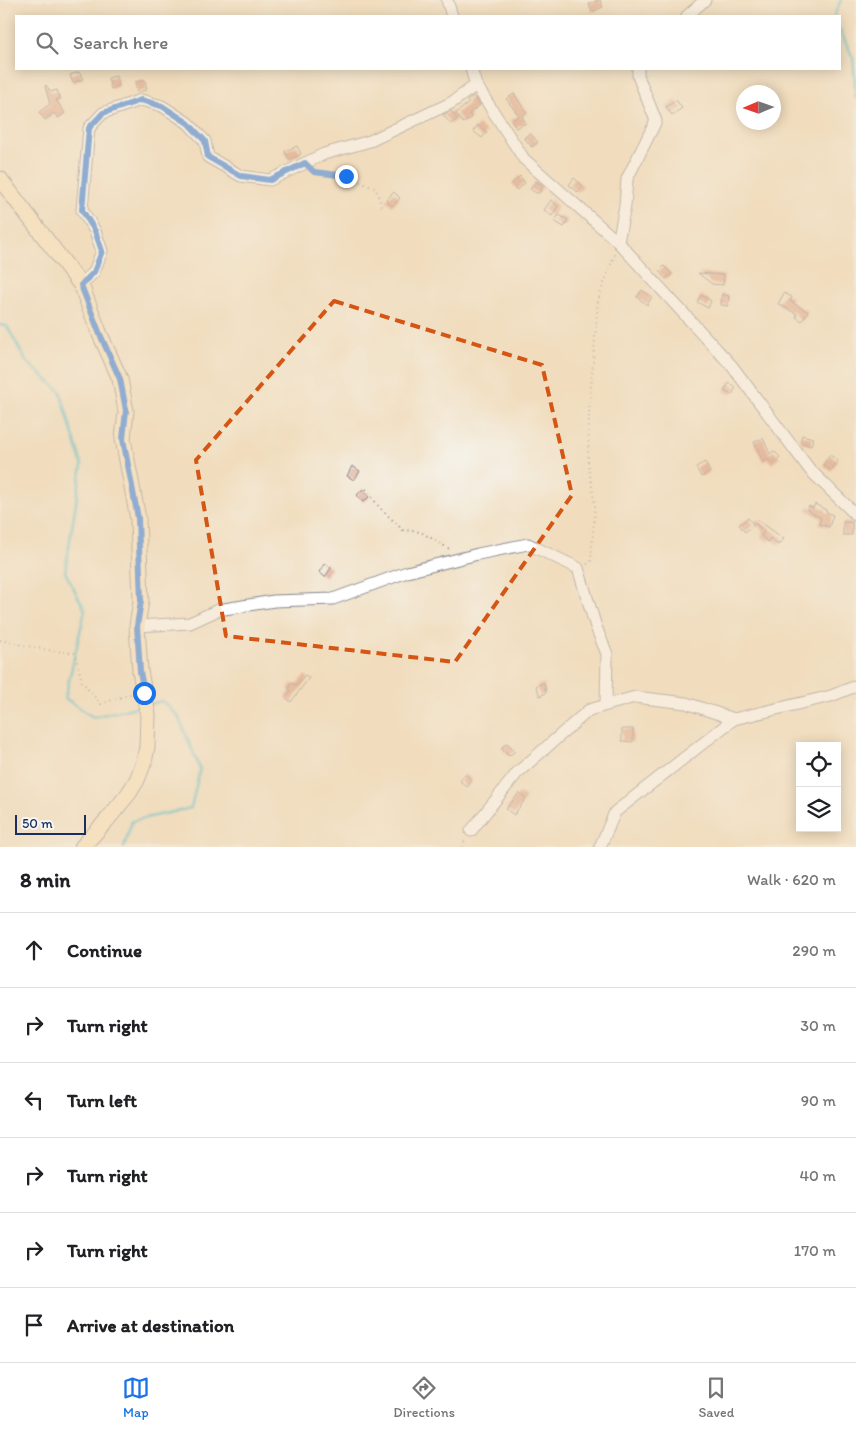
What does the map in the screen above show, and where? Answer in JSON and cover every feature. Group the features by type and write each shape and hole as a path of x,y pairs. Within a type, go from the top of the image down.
{"main road":[{"path":"0,180 81,285 120,379 126,410 123,439 138,518 141,601 137,626 140,671 148,715 147,746 144,762 137,780 129,793 108,820 82,847"}],"street":[{"path":"447,0 452,15"},
{"path":"689,15 705,0"},
{"path":"471,70 476,85 524,159 618,242 732,366 810,470 856,514"},
{"path":"618,242 626,206 627,179 656,121 638,76 638,70"},
{"path":"81,285 94,272 102,251 95,231 82,210 89,128 103,113 141,100 162,106 188,123 205,141 208,157 241,176 270,180 324,154 370,141 451,103 476,85"},
{"path":"137,626 190,622 218,610 274,601 333,599 407,572 478,554 528,544 578,568 596,627 608,654 606,705"},
{"path":"600,847 615,812 734,719 831,696 856,686"},
{"path":"471,831 516,773 589,710 635,697 686,703 734,719"}],"path":[{"path":"305,163 314,172 346,176 376,189 382,208"},
{"path":"578,568 591,562 592,552 595,506 588,462 598,300 618,242"},
{"path":"366,488 379,507 403,530 421,532 449,550 459,551"},
{"path":"0,640 46,650 75,653 82,682 101,704 130,694 140,671"}],"highlighted area":[{"path":"334,301 542,365 572,495 455,662 226,636 196,460"}],"building":[{"path":"600,0 603,7 592,12 589,4"},
{"path":"79,72 83,79 73,83 70,75"},
{"path":"116,76 119,86 111,89 108,78"},
{"path":"145,80 147,90 137,92 135,82"},
{"path":"46,85 51,92 57,90 60,99 56,100 65,113 58,118 54,113 45,120 39,112 50,104"},
{"path":"514,94 527,113 522,116 526,123 516,128 511,120 519,116 506,99"},
{"path":"473,96 480,105 469,114 471,118 463,123 456,113 469,103 467,101"},
{"path":"676,100 682,108 672,115 666,107"},
{"path":"451,111 457,119 451,124 443,115"},
{"path":"478,125 487,132 482,138 473,131"},
{"path":"530,133 538,142 532,147 524,138"},
{"path":"297,146 301,154 289,160 285,151"},
{"path":"520,176 525,183 517,190 512,183"},
{"path":"574,178 583,186 578,192 569,185"},
{"path":"536,181 543,186 539,193 530,189"},
{"path":"394,192 400,198 392,206 386,200"},
{"path":"551,200 558,206 552,216 544,210"},
{"path":"559,215 568,220 564,227 554,221"},
{"path":"664,266 672,274 666,279 659,271"},
{"path":"698,273 724,275 723,285 712,284"},
{"path":"642,290 652,297 647,305 637,297"},
{"path":"784,293 792,297 790,301 808,312 802,321 796,317 797,314 778,304"},
{"path":"722,294 729,296 728,306 721,305"},
{"path":"701,295 711,301 708,308 697,302"},
{"path":"729,383 736,387 732,395 724,391"},
{"path":"802,435 813,438 811,446 800,442"},
{"path":"763,438 770,454 774,451 780,457 772,464 768,459 763,462 754,442"},
{"path":"830,455 838,461 831,471 823,465"},
{"path":"705,462 710,472 701,477 696,467"},
{"path":"352,466 360,471 354,480 347,476"},
{"path":"363,489 369,497 363,502 357,495"},
{"path":"815,504 833,515 829,527 819,524 821,518 807,510 809,506 813,508"},
{"path":"748,518 754,525 745,532 739,525"},
{"path":"758,520 784,539 778,545 770,538 768,542 761,536 764,532 755,523"},
{"path":"843,522 852,522 852,535 843,535"},
{"path":"325,563 331,568 325,577 319,572"},
{"path":"305,675 309,678 291,702 285,697 291,691 288,689 292,683 296,685"},
{"path":"544,683 546,693 540,696 536,686"},
{"path":"622,729 633,729 633,742 622,741"},
{"path":"507,743 515,751 509,756 501,748"},
{"path":"465,774 472,780 467,787 460,781"},
{"path":"519,793 526,798 514,815 506,809"}],"waterway":[{"path":"834,15 841,0"},
{"path":"841,32 853,58 856,98"},
{"path":"0,325 7,326 26,361 60,391 82,465 65,572 85,610 65,698 93,717 142,706"},
{"path":"124,847 132,821 191,808 200,769 178,716 162,701 150,704"}],"route":[{"path":"144,693 140,671 137,626 141,601 138,518 123,439 126,410 120,379 81,285 94,272 102,251 95,231 82,210 89,128 103,113 141,100 162,106 188,123 205,141 208,157 241,176 270,180 305,163 314,172 346,176"}]}
